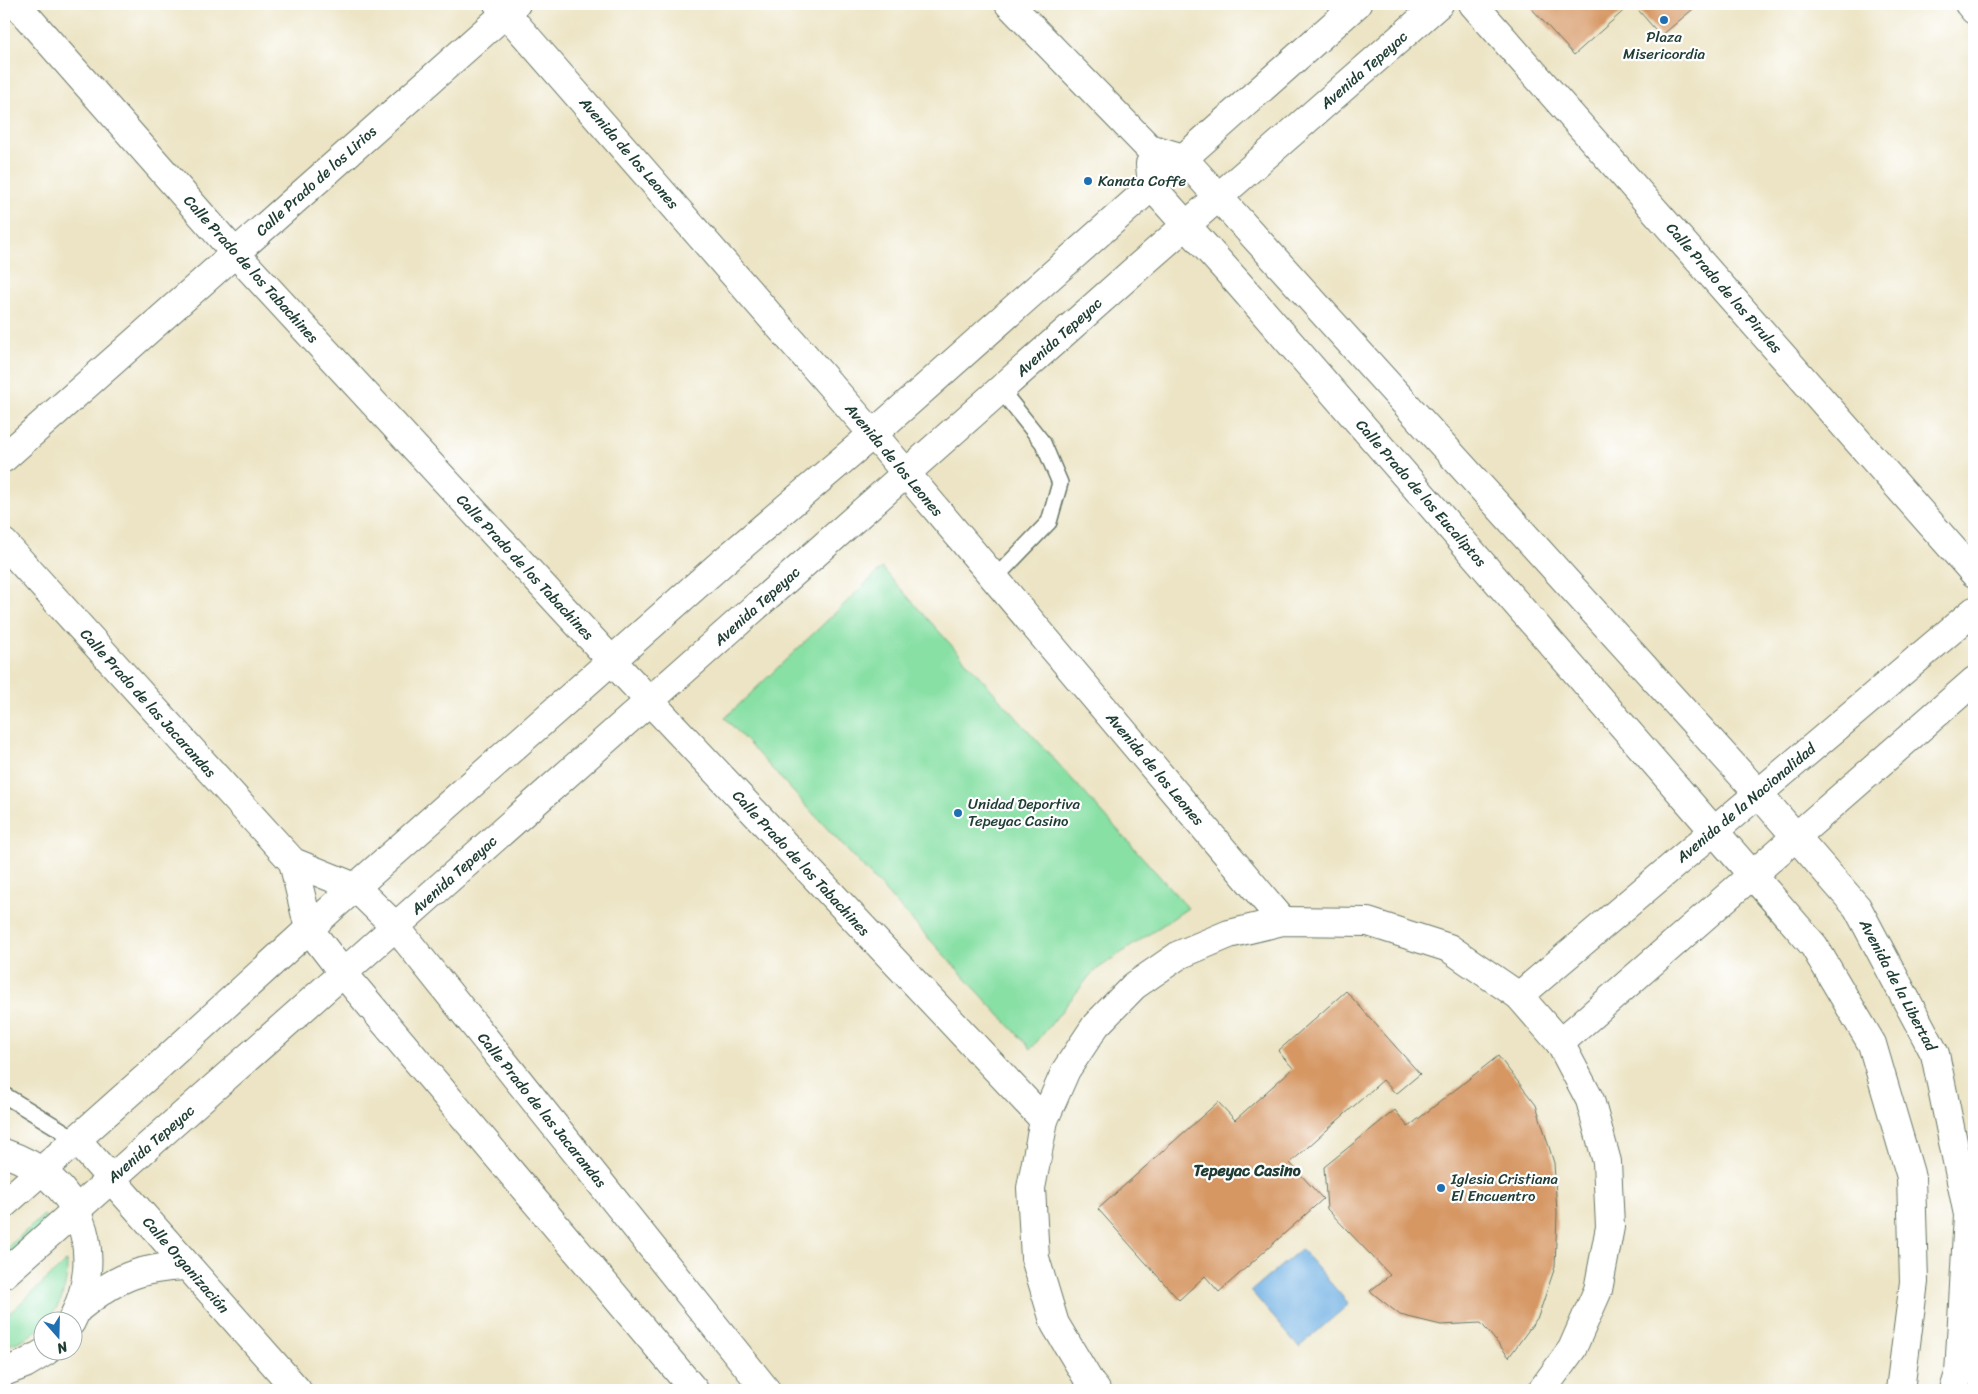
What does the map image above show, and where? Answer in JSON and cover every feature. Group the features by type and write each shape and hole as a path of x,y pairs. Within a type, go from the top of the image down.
{"street":[{"name":"Calle Prado de los Tabachines","path":"16,4 235,253 649,701 1044,1120"},
{"path":"1009,4 1149,148 1183,158 1758,793"},
{"path":"4,1204 309,929 724,560 873,434 1357,4"},
{"name":"Avenida Tepeyac","path":"4,1274 1000,389 1439,4"},
{"name":"Calle Prado de los Pirules","path":"1473,4 1974,573"},
{"path":"1969,4 1974,10"},
{"name":"Calle Prado de los Lirios","path":"4,458 235,253 507,7"},
{"name":"Avenida de los Leones","path":"507,7 873,434 1282,921"},
{"path":"1149,148 1152,187"},
{"name":"Calle Prado de los Eucaliptos","path":"1152,187 1714,830"},
{"name":"Calle Prado de las Jacarandas","path":"4,543 293,862 356,887 395,926 766,1390"},
{"name":"Avenida de la Nacionalidad","path":"1519,996 1974,611"},
{"path":"1560,1043 1974,681"},
{"name":"Avenida de la Libertad","path":"1758,793 1858,907 1935,1054 1968,1215 1959,1374 1954,1390"},
{"path":"1714,830 1814,946 1872,1044 1911,1177 1914,1282 1900,1390"},
{"name":"Calle Prado de las Jacarandas","path":"293,862 309,929 694,1390"},
{"path":"1090,1388 1055,1324 1035,1258 1031,1188 1044,1120 1071,1062 1096,1025 1134,986 1179,955 1229,934 1282,921 1368,922 1449,948 1519,996 1560,1043 1590,1100 1607,1162 1610,1227 1598,1290 1572,1349 1542,1390"},
{"name":"Calle Organización","path":"76,1139 297,1390"},
{"path":"4,1153 24,1160 41,1170 55,1182 76,1210 85,1234 89,1258 86,1284 76,1312"},
{"path":"78,1312 102,1289 128,1275 157,1268 186,1266"},
{"path":"4,1372 32,1360"}],"lane":[{"path":"994,579 1049,522 1060,483 1043,443 1000,389"},
{"path":"4,1095 76,1139"}],"green space":[{"name":"Unidad Deportiva Tepeyac Casino","path":"882,568 1188,908 1093,972 1031,1049 725,718"},
{"path":"44,1215 54,1226 4,1270 4,1250"},
{"path":"67,1261 63,1293 57,1306 53,1312 32,1312 32,1334 15,1343 4,1346 4,1318"}],"water":[{"path":"1301,1249 1349,1304 1299,1347 1251,1291"}],"building":[{"path":"1538,4 1630,5 1574,55 1532,9"},
{"name":"Plaza Misericordia","path":"1633,4 1699,4 1661,36"},
{"path":"1346,991 1420,1074 1396,1094 1383,1080 1290,1163 1323,1199 1219,1292 1205,1276 1179,1300 1098,1209 1218,1102 1235,1120 1293,1068 1278,1051"},
{"name":"Iglesia Cristiana El Encuentro","path":"1498,1056 1536,1105 1554,1163 1557,1213 1555,1267 1538,1317 1509,1357 1481,1323 1441,1325 1400,1315 1370,1291 1390,1275 1327,1209 1324,1167 1395,1110 1408,1127"}],"place":[{"name":"Plaza Misericordia","path":"1664,20"},
{"name":"Kanata Coffe","path":"1088,181"},
{"name":"Unidad Deportiva Tepeyac Casino","path":"958,813"},
{"name":"Iglesia Cristiana El Encuentro","path":"1441,1188"}],"district":[{"name":"Tepeyac Casino","path":"1247,1170"}]}
